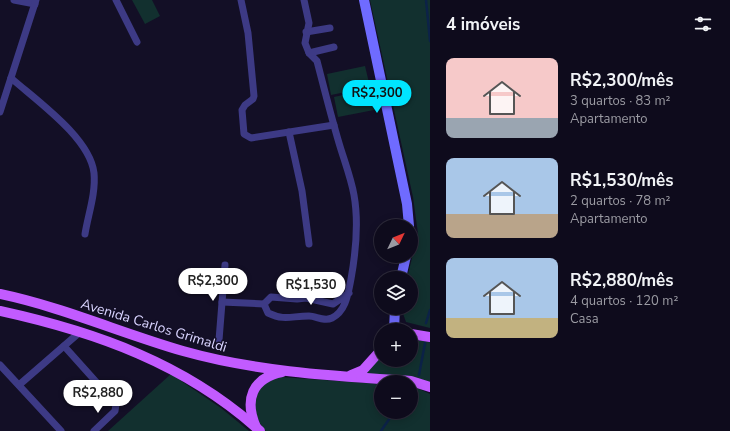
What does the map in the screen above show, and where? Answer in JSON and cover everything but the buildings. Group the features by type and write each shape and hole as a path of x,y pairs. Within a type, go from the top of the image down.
{"main road":[{"name":"Avenida Carlos Grimaldi","path":"0,294 48,307 183,351 223,361 288,371 411,381 430,387"},
{"name":"Avenida Carlos Grimaldi","path":"0,311 42,320 80,332 170,367 197,384 258,430"},
{"path":"418,335 430,337"},
{"path":"349,375 363,370 374,358"},
{"path":"258,430 250,408 251,398 255,388 262,380 270,375 288,371"}],"street":[{"path":"0,112 36,2 14,0"},
{"path":"116,0 137,42"},
{"path":"241,0 248,33 254,96 242,110 244,134 251,138 334,125"},
{"path":"264,304 268,314 278,318 288,319 311,316 321,319 331,319 339,313 345,304 349,293 356,255 357,224 354,194 317,61 309,53 305,43 309,23 304,0"},
{"path":"364,0 407,204 408,219"},
{"path":"306,32 330,28"},
{"path":"309,53 334,47"},
{"path":"11,78 78,138 88,154 94,173 93,190 85,234"},
{"path":"289,132 302,191 309,244"},
{"path":"219,340 225,265"},
{"path":"222,302 264,304 271,297 279,296 297,299 311,299 333,304 349,293"},
{"path":"19,385 80,332"},
{"path":"64,346 116,404 116,408 94,431"},
{"path":"0,365 61,431"}],"green space":[{"path":"132,0 152,0 160,16 145,24"},
{"path":"370,0 430,0 430,328 418,325 418,323 406,322 404,315 418,315 418,271 409,271 411,263 418,263 418,219 416,219 413,197"},
{"path":"365,66 370,87 331,95 327,74"},
{"path":"370,89 374,110 338,117 334,97"},
{"path":"418,340 430,342 430,384 418,382 418,375 374,376 363,374 374,362 374,367 418,367"},
{"path":"171,374 221,408 249,431 108,431"},
{"path":"280,377 374,384 374,419 418,419 418,388 430,394 430,431 266,431 256,414 255,400 260,388 271,380"}],"waterway":[{"path":"426,0 430,41"},
{"path":"426,323 430,310"},
{"path":"419,375 425,343"},
{"path":"381,431 389,419"}]}
